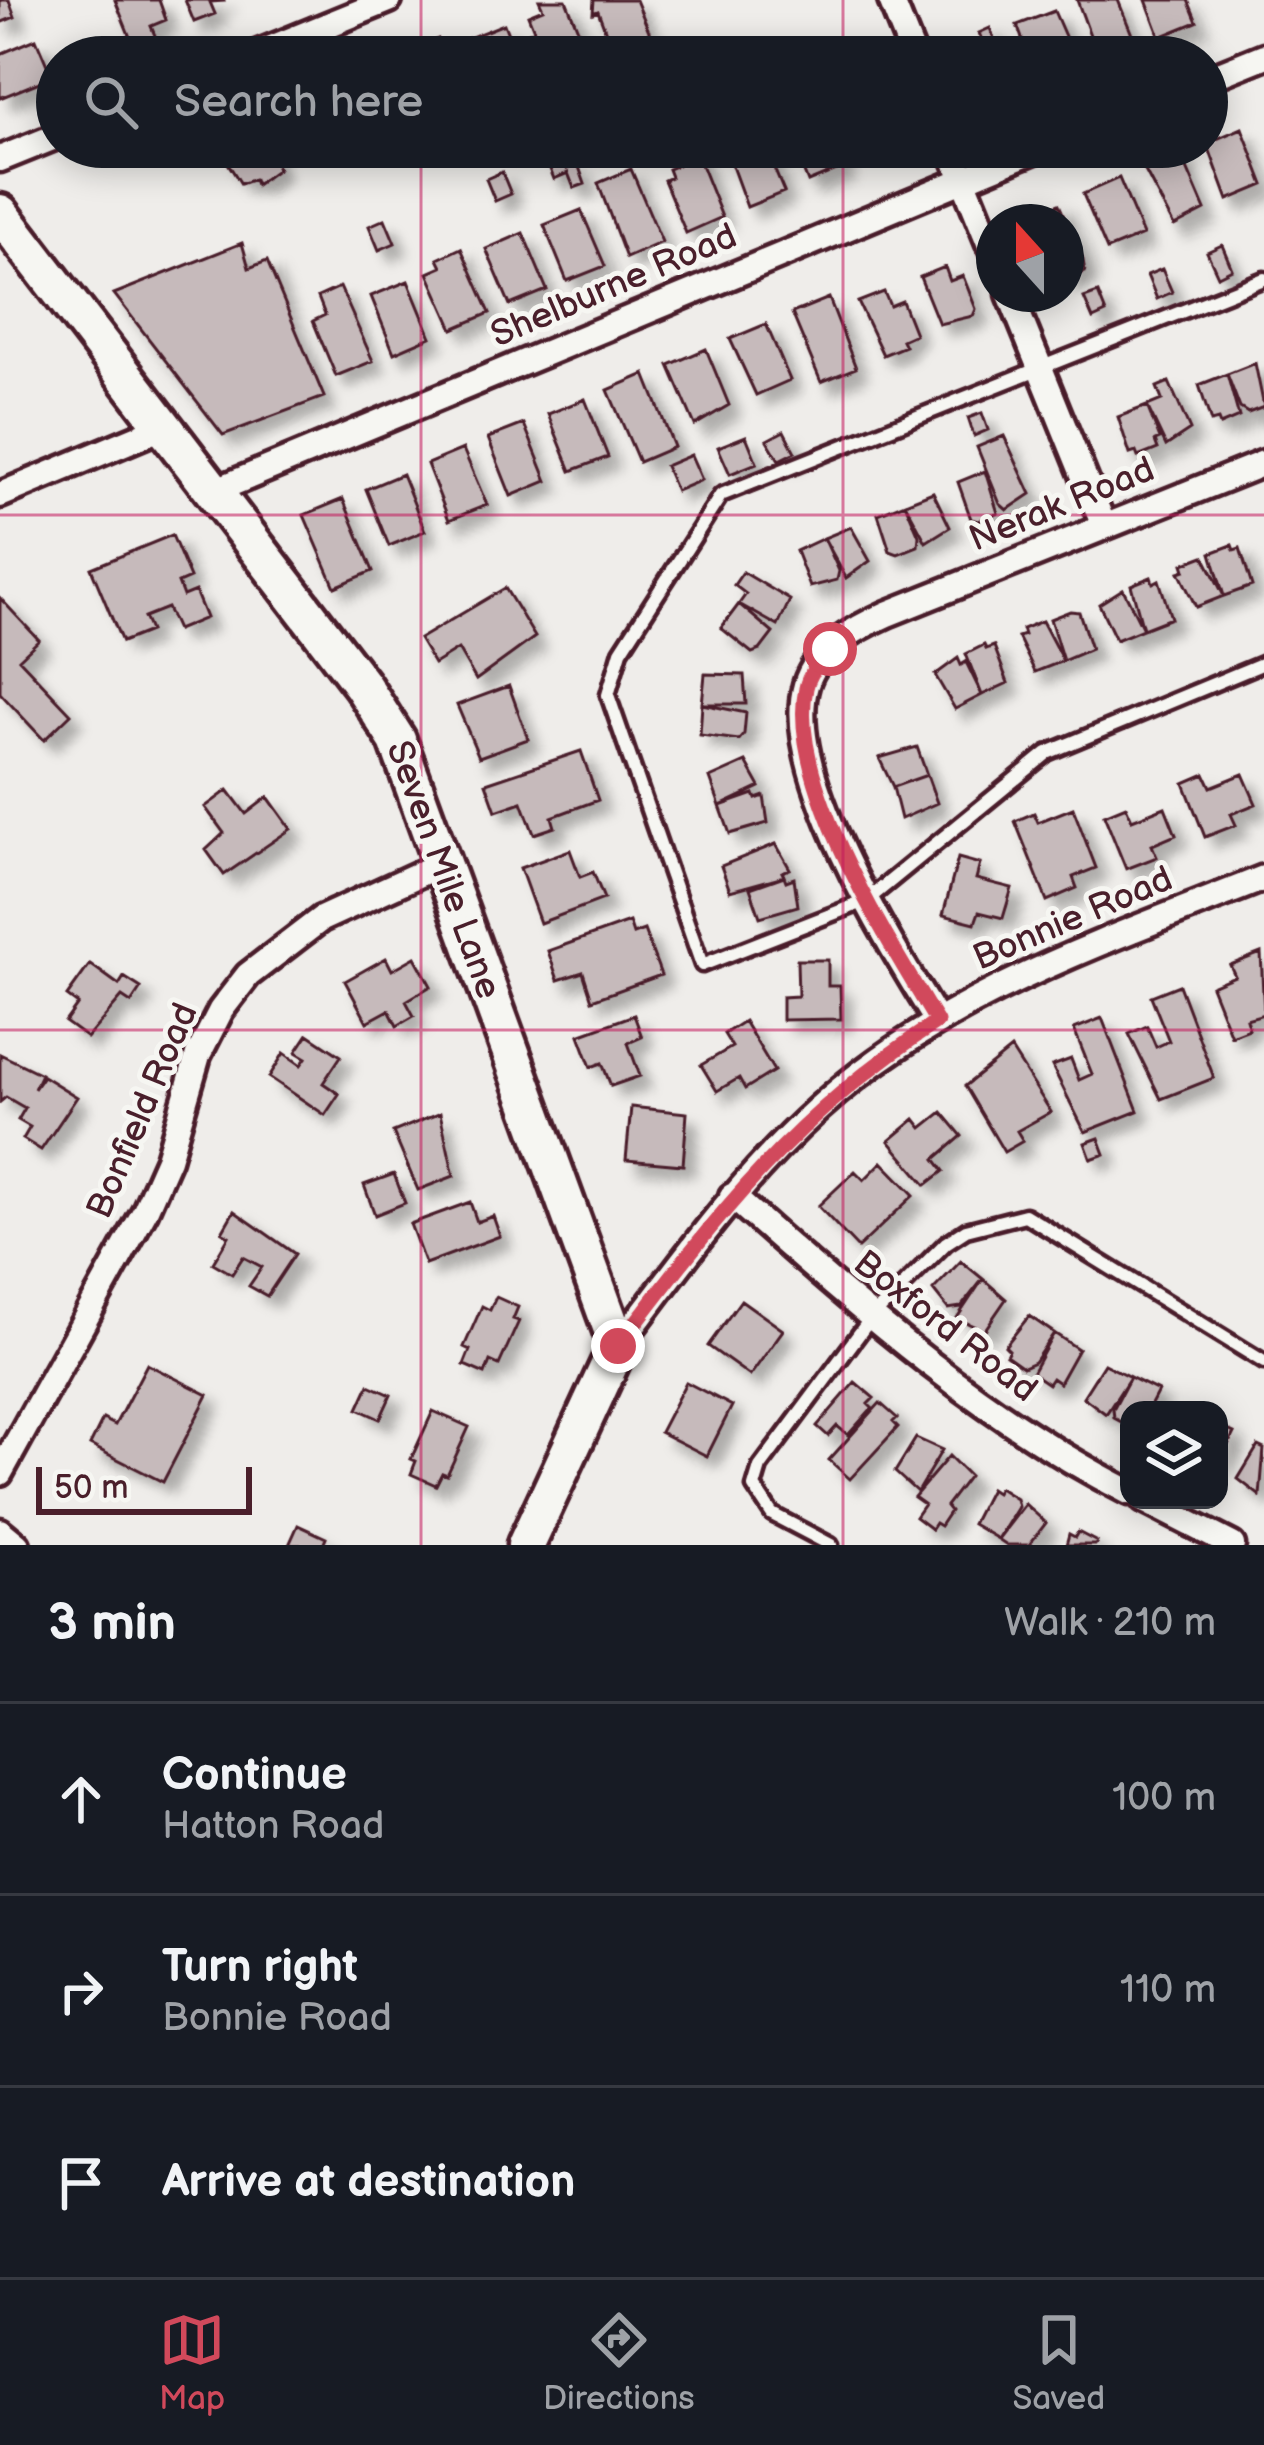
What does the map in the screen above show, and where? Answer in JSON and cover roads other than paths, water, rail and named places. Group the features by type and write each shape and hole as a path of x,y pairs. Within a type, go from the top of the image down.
{"street":[{"path":"301,36 389,0"},
{"path":"891,0 906,36"},
{"path":"1228,71 1264,56"},
{"path":"0,159 36,144"},
{"path":"959,168 976,211"},
{"name":"Shelburne Road","path":"214,490 990,168"},
{"name":"Seven Mile Lane","path":"0,212 382,713 618,1346"},
{"path":"1017,312 1104,526"},
{"path":"0,495 165,426"},
{"name":"Nerak Road","path":"937,1022 866,901 812,764 804,707 806,685 830,649 854,629 1264,463"},
{"name":"Bonfield Road","path":"0,1473 145,1211 168,1159 198,1055 221,1010 248,975 321,919 441,864"},
{"name":"Bonnie Road","path":"618,1346 732,1196 820,1106 937,1022 1065,957 1264,878"},
{"name":"Boxford Road","path":"732,1196 871,1318 1011,1427 1120,1487"},
{"path":"526,1545 618,1346"},
{"path":"1162,1509 1232,1545"},
{"path":"0,1531 17,1545"}],"lane":[{"path":"1264,279 721,495 611,671 608,695 702,965 866,901 1047,753 1264,663"},
{"path":"831,1545 772,1514 754,1487 769,1449 871,1318 966,1230 1025,1215 1264,1362"}]}
